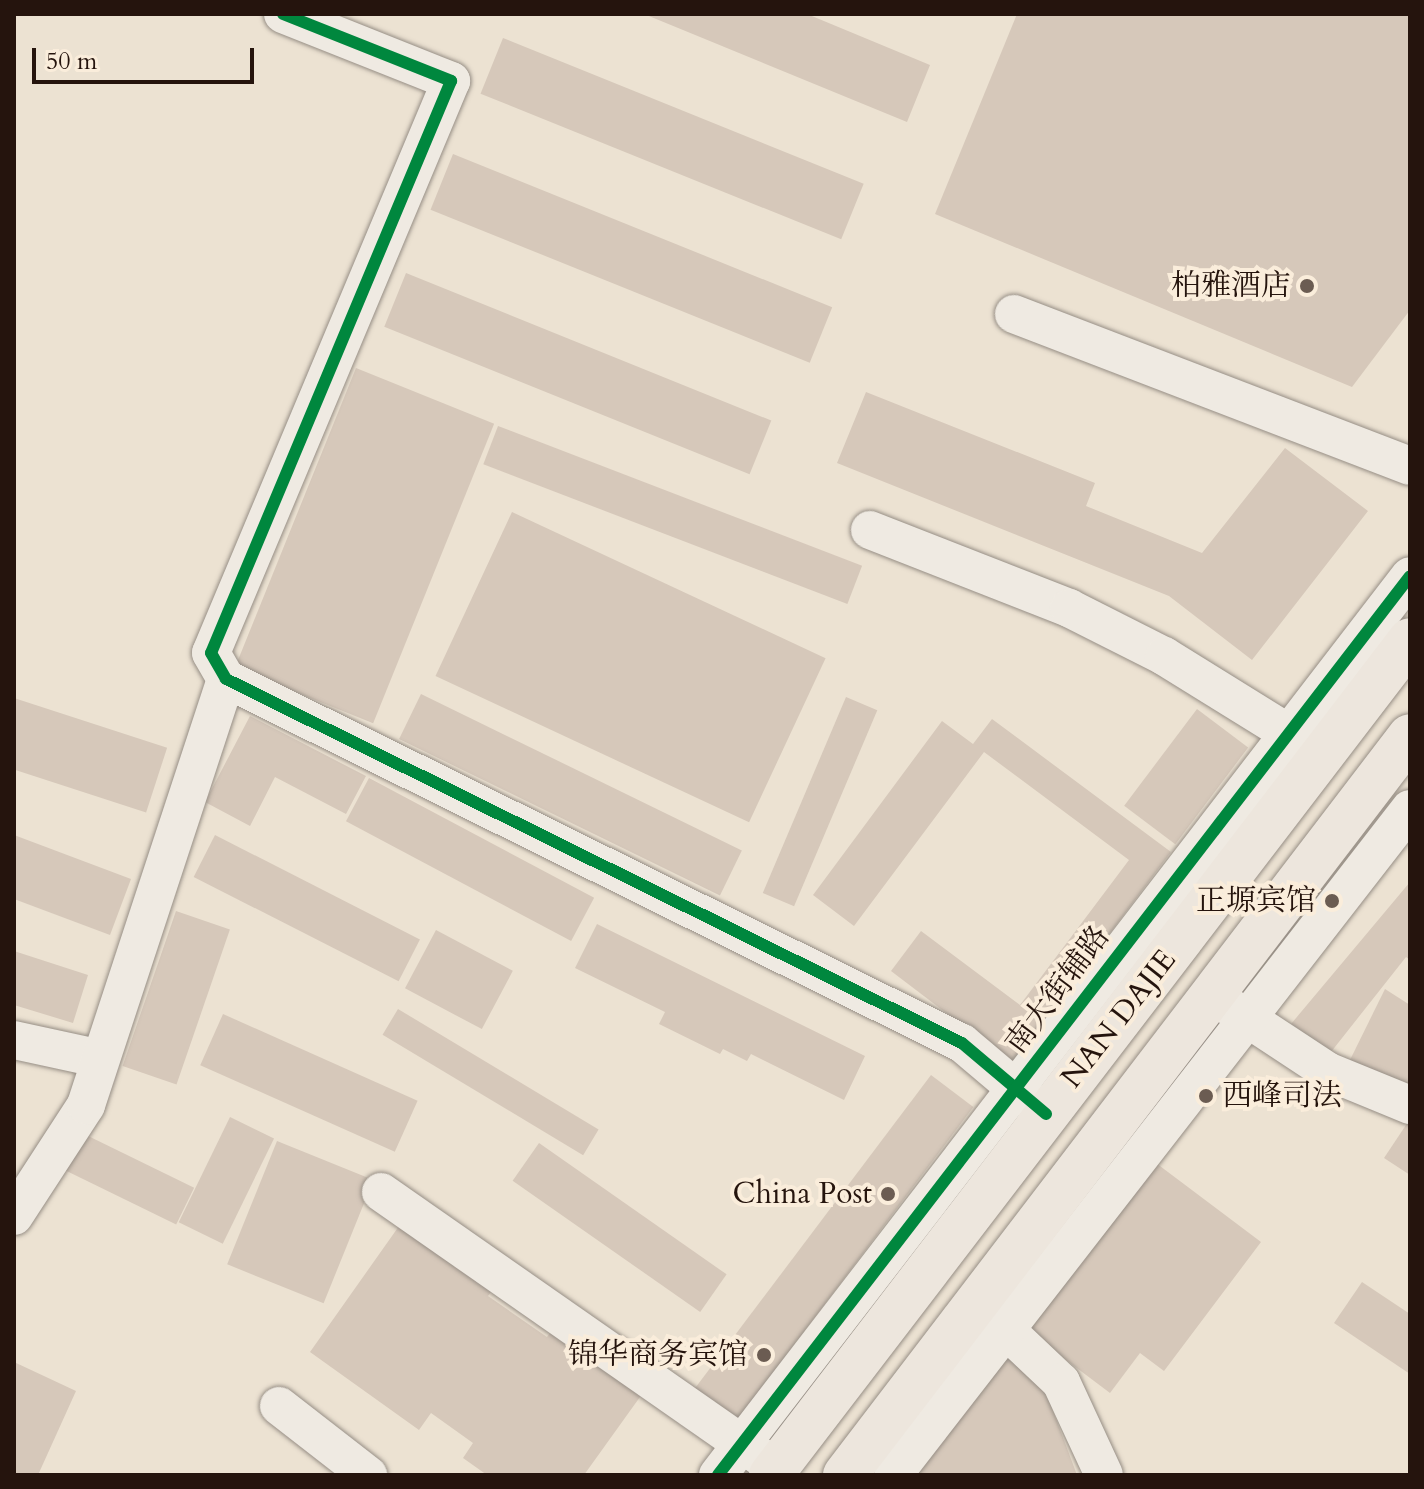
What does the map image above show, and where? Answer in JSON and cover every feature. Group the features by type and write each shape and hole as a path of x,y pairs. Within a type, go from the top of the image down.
{"main road":[{"name":"NAN DAJIE","path":"763,1462 1031,1102 1305,743 1410,640"},
{"name":"NAN DAJIE","path":"845,1475 992,1317 1229,1006 1410,736"}],"street":[{"path":"283,14 451,81 211,653 226,679 962,1043 1031,1102"},
{"path":"1014,314 1410,466"},
{"path":"870,530 1069,608 1305,743 1410,576"},
{"path":"14,1216 86,1105 97,1058 226,679"},
{"path":"1410,809 1229,1006 1327,1071 1410,1105"},
{"path":"14,1040 97,1058"},
{"path":"381,1192 763,1462"},
{"path":"893,1475 992,1317 1061,1382 1104,1475"},
{"path":"279,1406 368,1475"},
{"path":"718,1475 763,1462"}],"building":[{"path":"644,14 807,14 930,65 907,122"},
{"path":"1017,14 1410,14 1410,310 1352,387 935,214"},
{"path":"503,38 864,184 841,239 481,94"},
{"path":"453,154 832,307 810,363 431,210"},
{"path":"406,273 771,421 750,474 384,327"},
{"path":"356,368 494,424 373,723 235,667"},
{"path":"866,392 1095,483 1086,506 1202,553 1285,448 1368,511 1252,660 1169,596 837,463"},
{"path":"498,426 862,566 847,604 483,464"},
{"path":"512,512 826,658 749,822 436,676"},
{"path":"421,694 742,850 720,895 399,739"},
{"path":"846,697 877,710 794,906 763,893"},
{"path":"14,698 167,748 146,812 14,769"},
{"path":"1197,709 1248,748 1175,844 1124,806"},
{"path":"250,716 366,776 346,814 275,777 250,826 205,802"},
{"path":"992,719 1171,852 1012,1063 891,971 921,931 1020,1005 1129,860 984,752 854,926 813,895 942,721 973,744"},
{"path":"369,778 594,898 571,941 346,821"},
{"path":"14,835 131,879 110,935 14,899"},
{"path":"215,835 420,939 399,981 194,877"},
{"path":"1410,882 1410,960 1406,957 1331,1052 1291,1024"},
{"path":"176,911 230,930 177,1085 123,1066"},
{"path":"597,924 865,1056 844,1100 751,1054 747,1061 723,1049 720,1054 659,1024 665,1012 575,968"},
{"path":"436,930 513,971 482,1029 405,988"},
{"path":"14,951 88,975 73,1023 14,1005"},
{"path":"1385,989 1410,1005 1410,1087 1349,1062"},
{"path":"398,1009 599,1130 583,1155 383,1035"},
{"path":"223,1014 418,1101 395,1152 200,1065"},
{"path":"931,1075 973,1107 736,1422 694,1390"},
{"path":"230,1117 274,1138 223,1244 179,1222"},
{"path":"1410,1119 1410,1175 1384,1158"},
{"path":"80,1132 194,1188 176,1225 62,1169"},
{"path":"277,1141 373,1180 324,1303 227,1264"},
{"path":"539,1143 727,1274 700,1312 513,1181"},
{"path":"1144,1154 1261,1242 1164,1371 1140,1353 1110,1393 1017,1323"},
{"path":"404,1219 496,1285 488,1296 547,1337 555,1326 645,1390 584,1475 487,1475 463,1458 473,1443 431,1413 419,1430 310,1352"},
{"path":"1362,1282 1410,1314 1410,1374 1334,1323"},
{"path":"1011,1352 1046,1392 1077,1475 903,1475"},
{"path":"14,1362 76,1391 38,1475 14,1475"}],"cycle path":[{"path":"283,14 451,81 211,653 226,679 962,1043 1046,1114"},
{"name":"南大街辅路","path":"718,1475 1410,576"}],"place":[{"name":"柏雅酒店","path":"1307,286"},
{"name":"正塬宾馆","path":"1332,901"},
{"name":"西峰司法","path":"1206,1096"},
{"name":"China Post","path":"888,1194"},
{"name":"锦华商务宾馆","path":"764,1355"}]}
